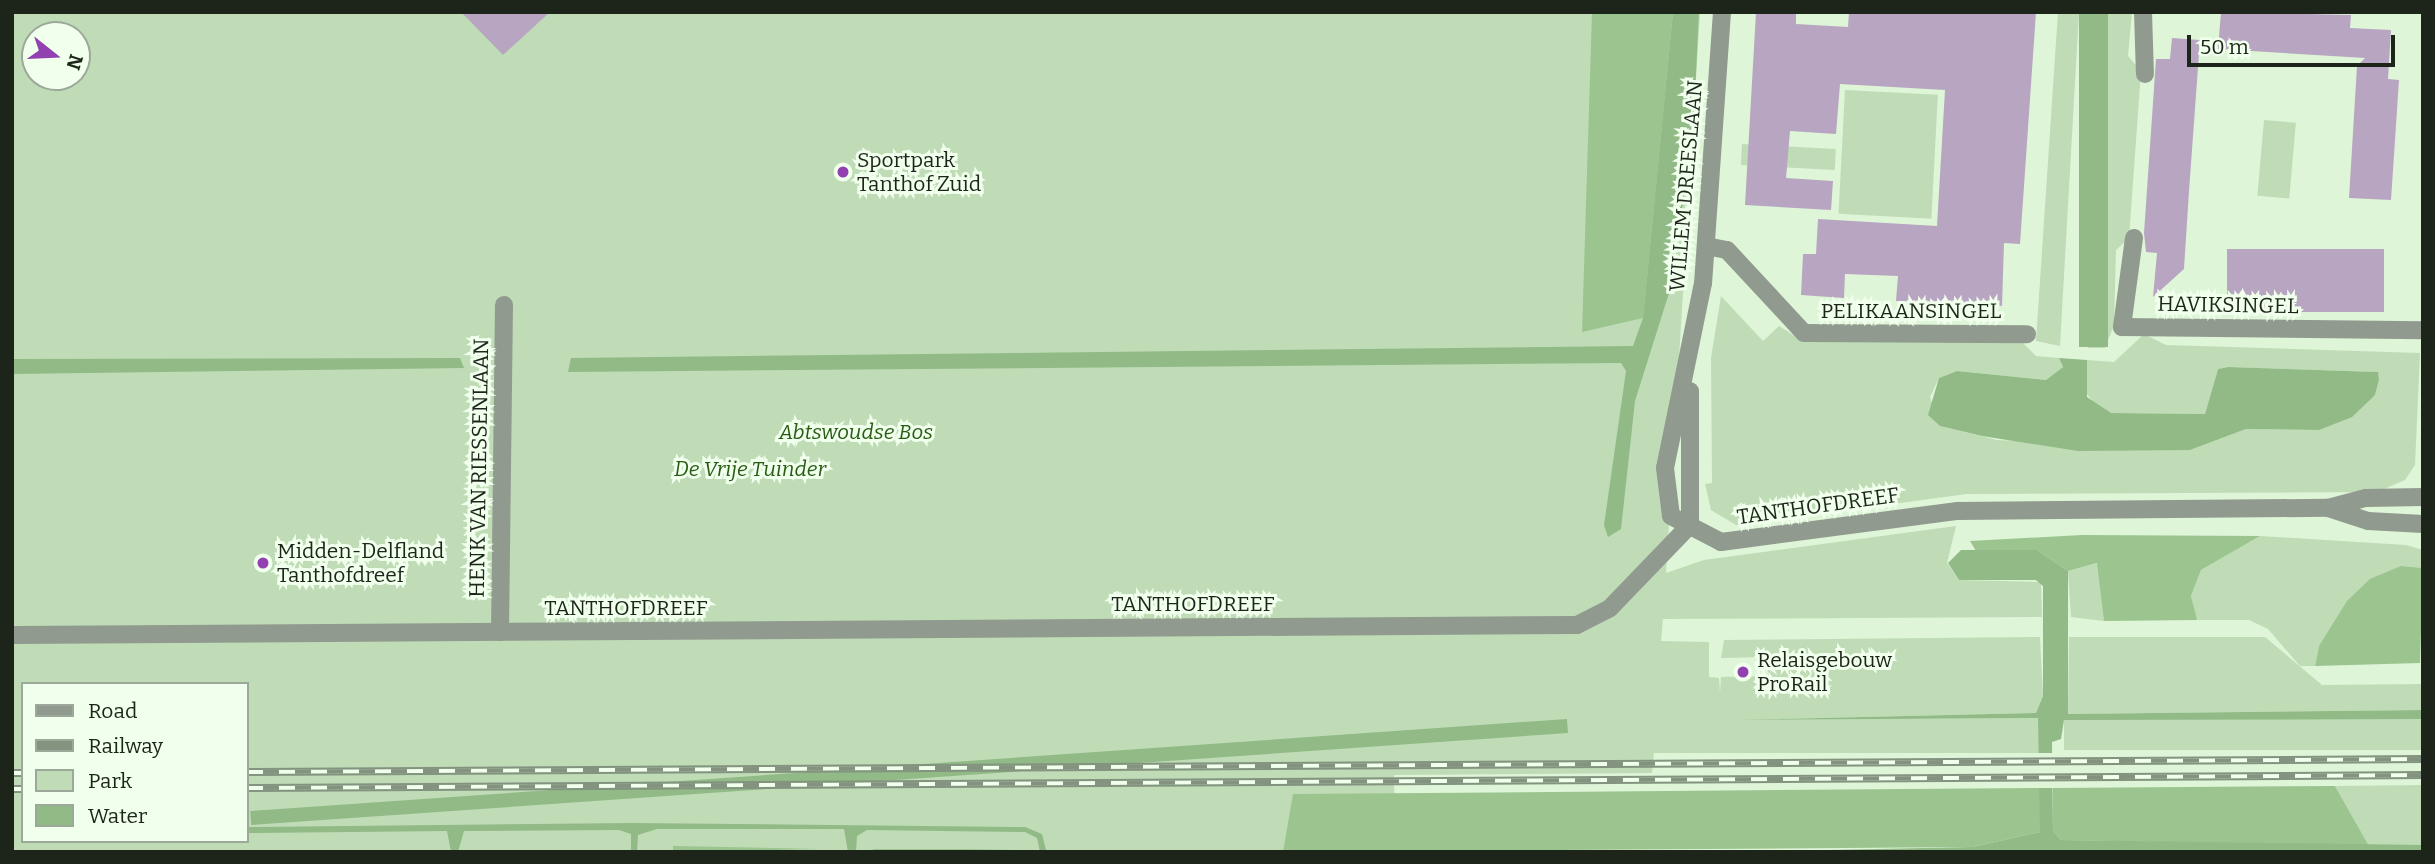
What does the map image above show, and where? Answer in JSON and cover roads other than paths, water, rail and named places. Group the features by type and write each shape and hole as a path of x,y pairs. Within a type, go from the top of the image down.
{"street":[{"name":"WILLEM DREESLAAN","path":"1689,363 1690,525 1671,516 1665,468 1689,363 1706,246 1722,12"},
{"path":"2143,12 2145,74"},
{"name":"HAVIKSINGEL","path":"2134,238 2122,327 2423,330"},
{"name":"PELIKAANSINGEL","path":"1706,246 1727,250 1804,333 2027,334"},
{"name":"HENK VAN RIESSENLAAN","path":"500,632 504,304"},
{"name":"TANTHOFDREEF","path":"12,635 1577,625 1610,608 1690,525 1721,542 2029,506 2328,508 2366,498 2423,496"},
{"name":"TANTHOFDREEF","path":"2328,508 2368,522 2423,524"}],"water":[{"path":"1673,12 1699,12 1693,136 1670,290 1635,401 1621,529 1608,537 1604,525 1626,371 1621,363 568,372 571,358 1633,346 1643,318"},
{"path":"2079,12 2108,12 2108,347 2079,347"},
{"path":"460,358 464,368 12,374 12,359"},
{"path":"2059,358 2087,360 2087,397 2111,413 2205,414 2218,369 2228,367 2378,372 2379,380 2375,395 2352,417 2319,430 2246,429 2190,450 2078,451 1982,436 1940,426 1928,415 1939,378 1957,371 2046,380 2063,367"},
{"path":"1961,550 2037,550 2068,571 2068,714 2423,710 2423,719 2064,720 2061,739 2052,742 2053,831 2061,840 2423,845 2423,852 1726,852 1973,847 2040,832 2038,718 1735,720 2036,713 2043,696 2043,586 2036,580 1959,580 1948,563"},
{"path":"1567,719 1568,733 251,825 250,811"},
{"path":"632,823 1025,827 1042,834 1046,850 1040,852 1037,838 1025,832 867,830 857,836 856,852 848,852 844,829 657,829 638,835 637,852 631,852 631,834 619,830 464,831 458,852 451,852 447,831 248,833 248,827"},
{"path":"1487,850 1573,852 1329,852"}],"railway":[{"path":"248,772 2423,759"},
{"path":"12,773 21,773"},
{"path":"248,788 2423,775"},
{"path":"12,789 21,789"}],"place":[{"name":"Sportpark Tanthof Zuid","path":"843,172"},
{"name":"Midden-Delfland Tanthofdreef","path":"263,563"},
{"name":"Relaisgebouw ProRail","path":"1743,672"}],"park label":[{"name":"Abtswoudse Bos","path":"856,432"},
{"name":"De Vrije Tuinder","path":"750,469"}]}
